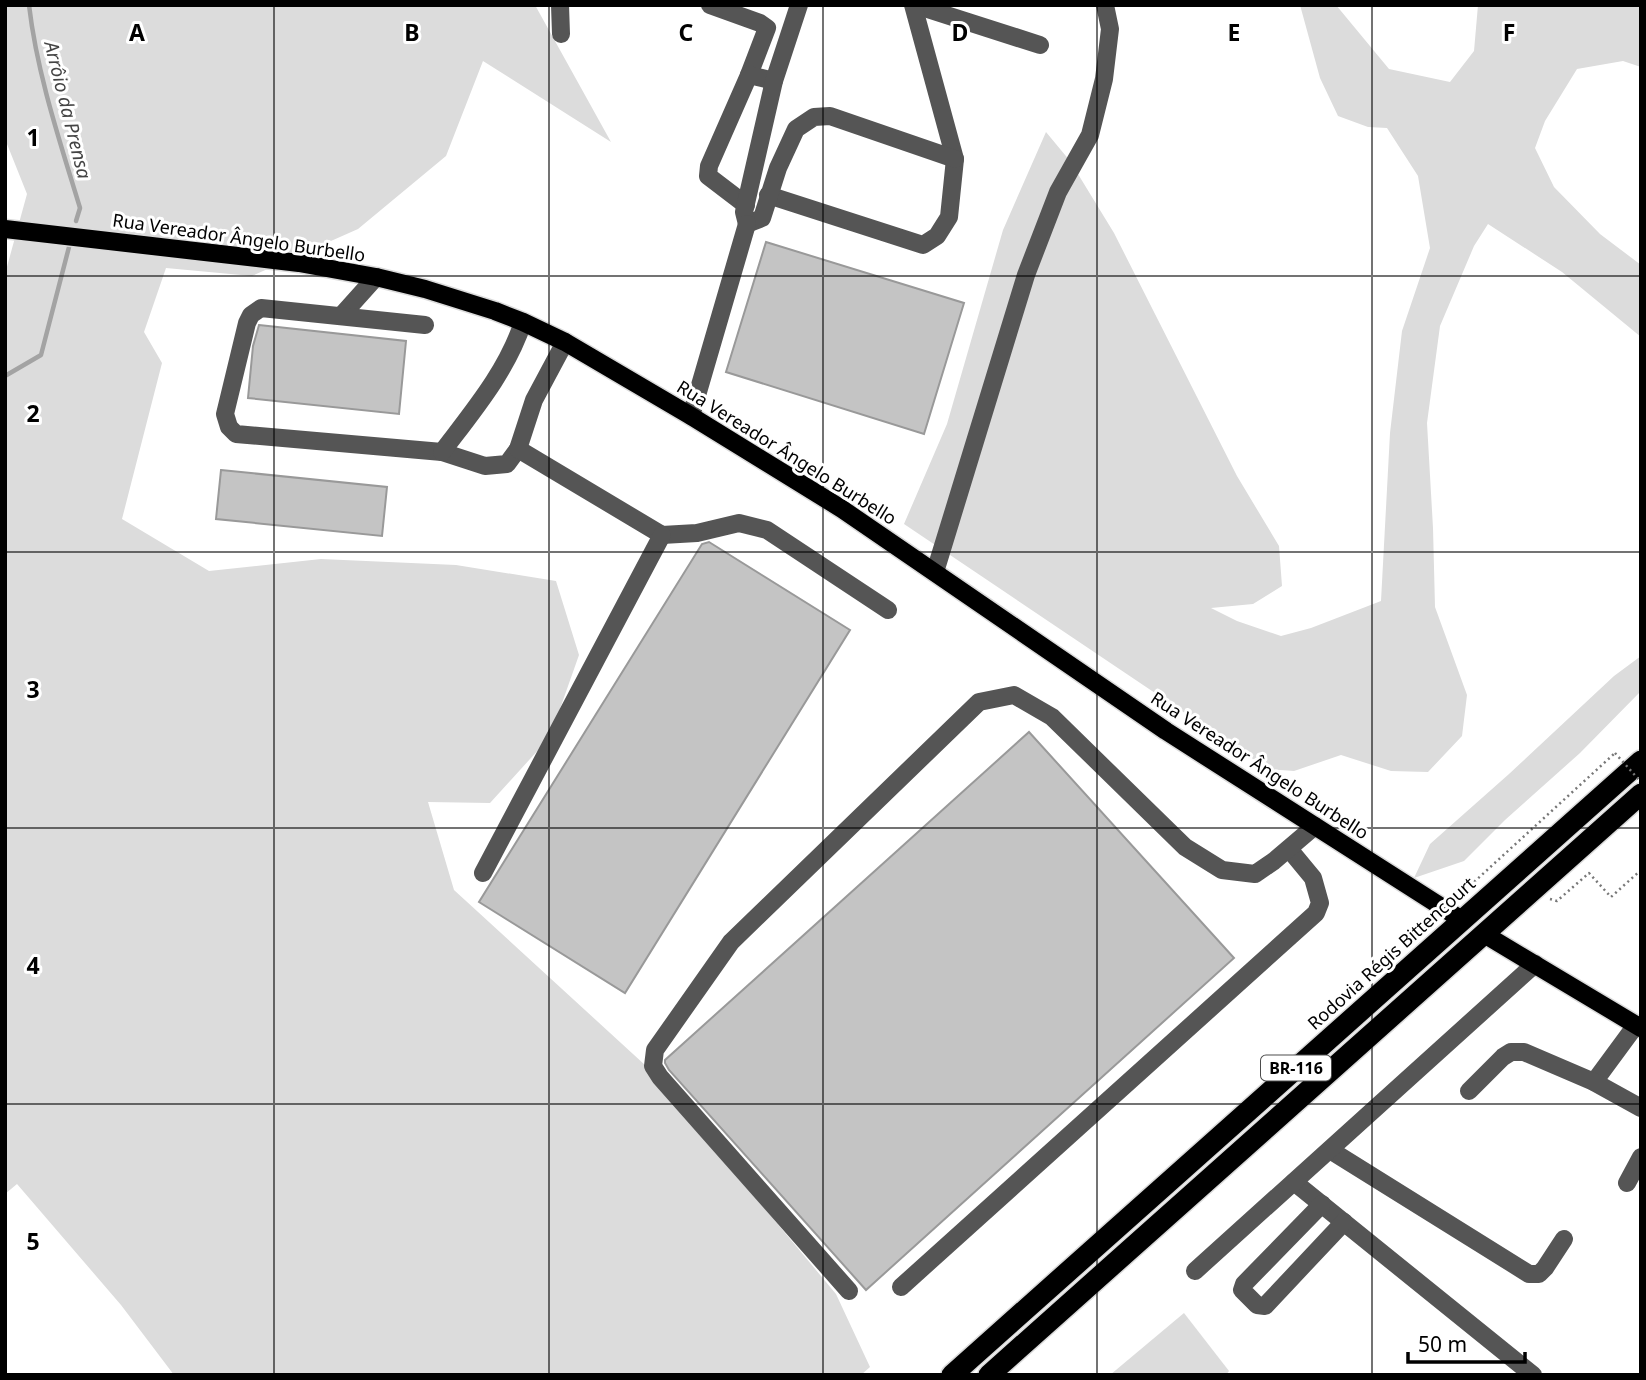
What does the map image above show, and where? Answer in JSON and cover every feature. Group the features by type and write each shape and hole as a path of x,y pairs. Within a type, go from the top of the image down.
{"highway":[{"name":"Rodovia Régis Bittencourt","path":"953,1375 1641,761"},
{"name":"BR-116","path":"989,1375 1641,794"}],"main road":[{"name":"Rua Vereador Ângelo Burbello","path":"5,229 299,263 376,277 459,300 523,322 565,342 832,503 1158,725 1462,920"},
{"path":"1484,934 1638,1027"}],"street":[{"path":"560,5 561,34"},
{"path":"710,5 761,23 767,28 709,166 708,176 746,205"},
{"path":"691,416 747,224 744,212 774,81 799,5"},
{"path":"914,5 1040,45"},
{"path":"768,195 923,245 937,236 949,217 955,159 914,5"},
{"path":"935,572 1026,275 1058,192 1090,135 1104,79 1110,29 1105,5"},
{"path":"749,75 774,81"},
{"path":"747,224 762,218 778,168 796,129 814,117 830,116 955,159"},
{"path":"341,316 376,277"},
{"path":"425,325 261,308 251,315 247,323 225,414 229,427 236,434 442,452 485,466 507,464 518,449 534,400 565,342"},
{"path":"442,452 491,386 516,341 523,322"},
{"path":"518,449 662,535 697,533 740,523 767,530 888,610"},
{"path":"483,873 662,535"},
{"path":"849,1291 653,1066 655,1050 731,942 979,702 1014,695 1052,717 1185,847 1222,870 1255,874 1315,826"},
{"path":"901,1287 1315,913 1320,903 1313,878 1289,849"},
{"path":"1195,1271 1535,964"},
{"path":"1594,1082 1638,1027"},
{"path":"1469,1091 1503,1057 1511,1052 1524,1052 1594,1082 1641,1108"},
{"path":"1329,1150 1529,1274 1539,1274 1564,1239"},
{"path":"1627,1183 1641,1157"},
{"path":"1294,1182 1533,1375"},
{"path":"1322,1204 1244,1284 1242,1290 1257,1305 1265,1306 1344,1222"}],"path":[{"path":"1424,895 1462,892 1615,753 1641,782"},
{"path":"1530,892 1557,901 1589,873 1611,897 1641,870"}],"shaded area":[{"path":"5,5 535,5 611,142 483,61 446,156 358,229 252,276 166,268 144,332 162,363 122,519 209,571 321,559 456,565 556,581 579,655 550,737 490,803 428,802 454,890 645,1065 836,1294 870,1367 861,1375 174,1375 121,1305 17,1184 5,1194 5,274 27,194 5,139"},
{"path":"1300,5 1336,5 1389,69 1450,82 1474,51 1478,5 1641,5 1641,67 1623,61 1577,69 1545,121 1535,148 1554,187 1600,234 1641,265 1641,337 1562,272 1488,224 1474,246 1440,326 1427,423 1435,607 1467,695 1462,736 1428,772 1391,771 1341,755 1294,771 1268,769 904,524 947,424 1003,230 1046,132 1070,161 1114,233 1237,476 1279,546 1282,586 1253,604 1211,608 1237,621 1281,636 1311,628 1381,601 1390,433 1402,331 1430,248 1418,176 1387,128 1368,127 1338,116 1320,78"},
{"path":"1641,656 1641,691 1580,753 1464,861 1414,878 1430,844 1614,676"},
{"path":"1184,1313 1229,1371 1226,1375 1110,1375"}],"building":[{"path":"766,242 964,303 924,434 726,372"},
{"path":"259,325 406,341 399,414 248,398 253,346"},
{"path":"221,470 387,487 382,536 216,519"},
{"path":"709,542 850,630 625,993 479,902 702,544"},
{"path":"1029,732 1234,958 866,1290 669,1070 665,1060"}],"waterway":[{"name":"Arrôio da Prensa","path":"29,5 43,82 80,208 76,221"},
{"name":"Arrôio da Prensa","path":"5,376 41,355 69,247"}]}
